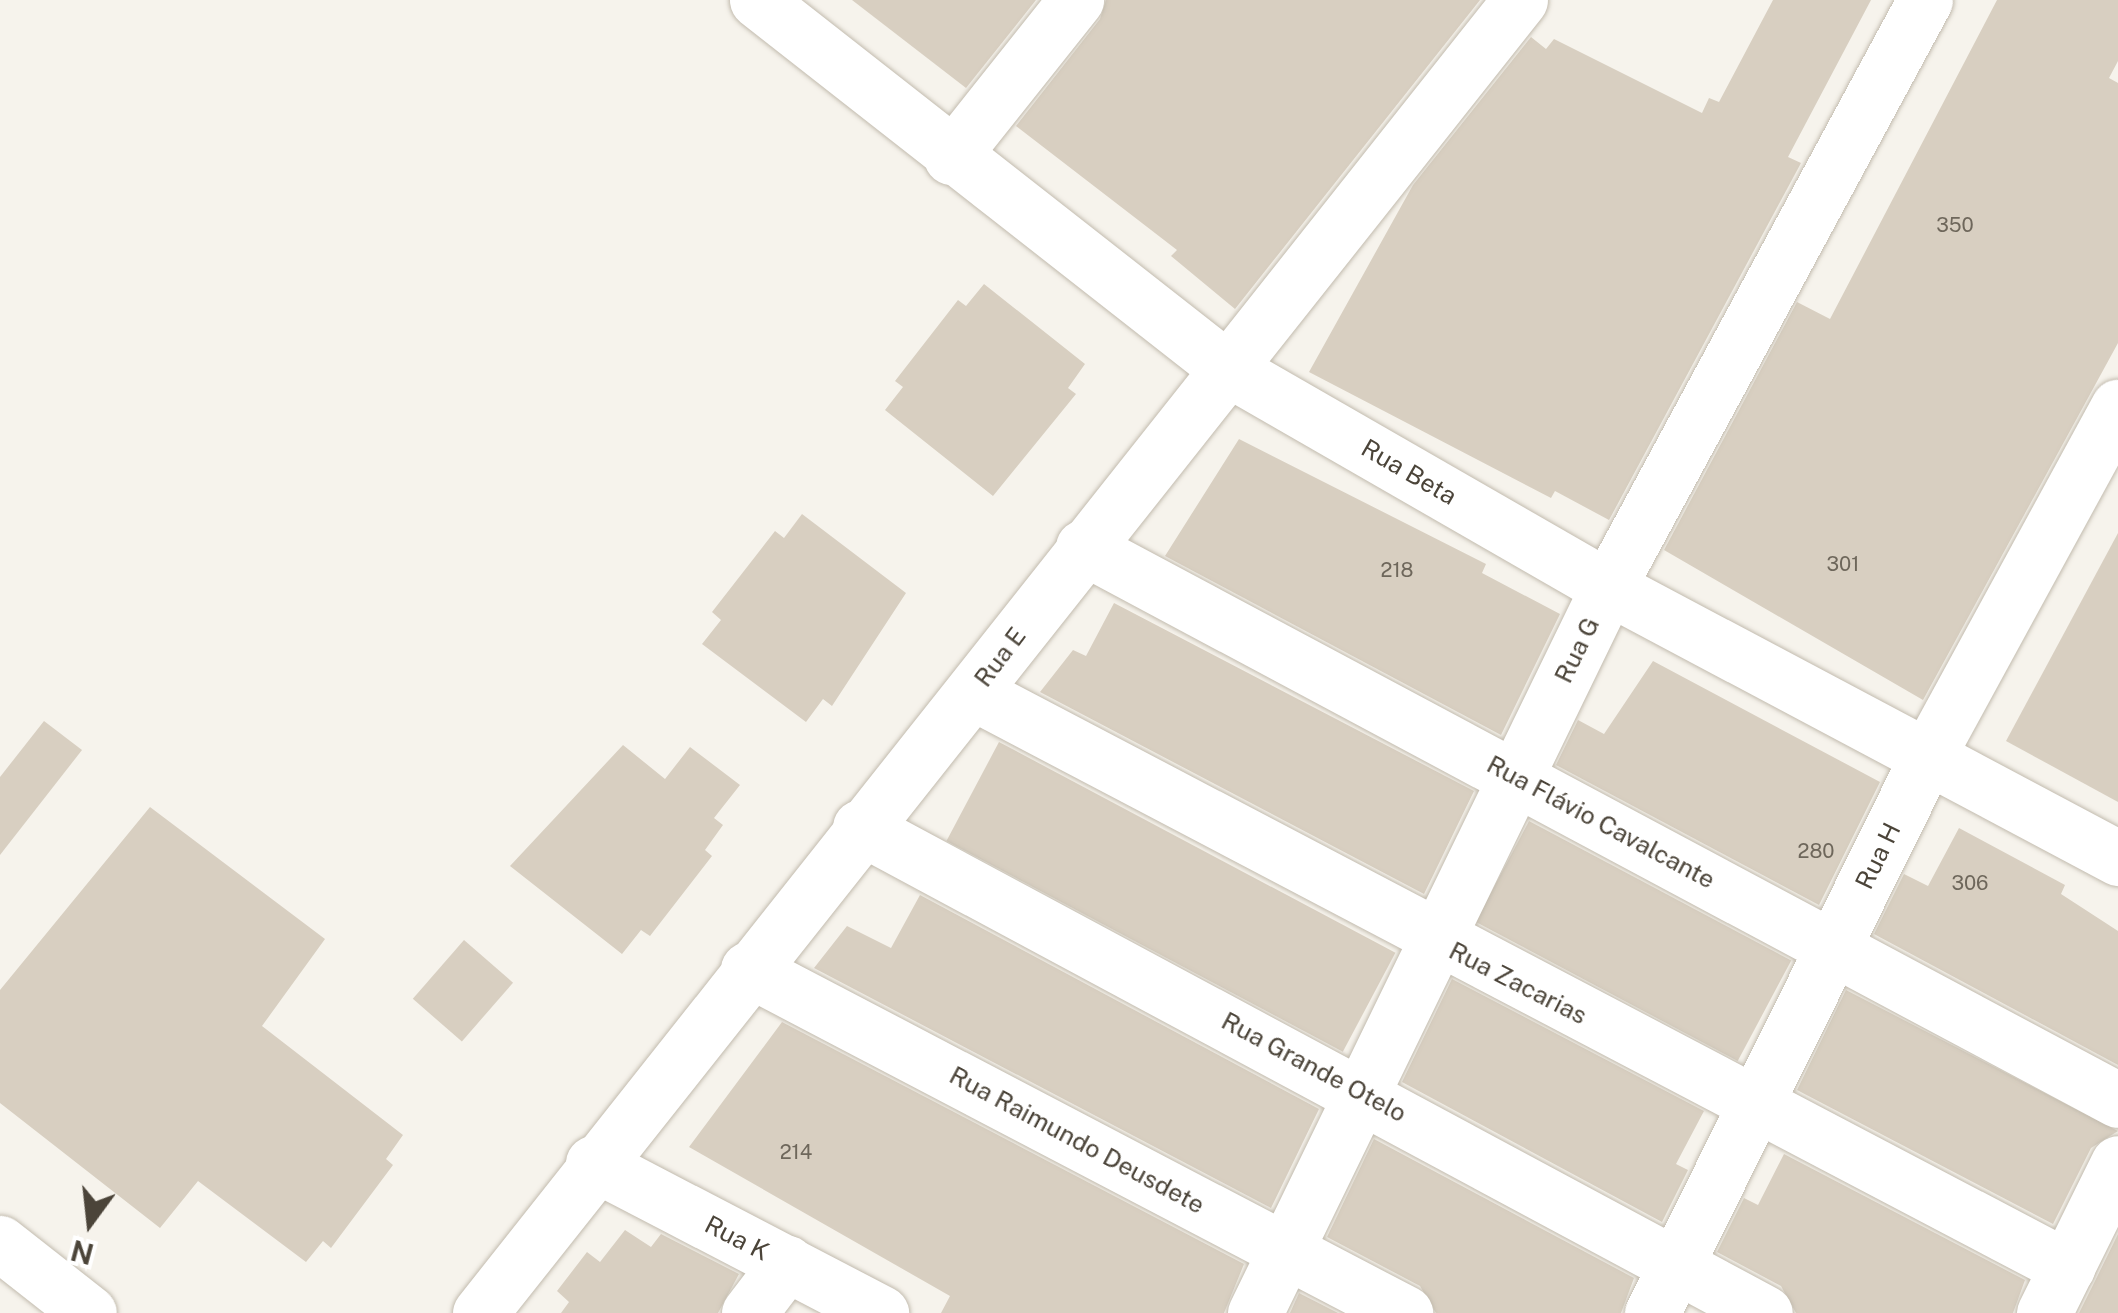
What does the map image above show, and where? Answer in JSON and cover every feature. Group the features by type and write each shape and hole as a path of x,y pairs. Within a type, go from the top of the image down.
{"street":[{"name":"Rua Beta","path":"756,0 951,157 1226,367 1608,587 2118,858"},
{"path":"951,157 1076,0"},
{"name":"Rua E","path":"480,1313 593,1163 860,827 974,693 1083,547 1520,0"},
{"name":"Rua G","path":"1255,1313 1608,587 1925,0"},
{"name":"Rua H","path":"1663,1290 1927,757 2118,407"},
{"name":"Rua Flávio Cavalcante","path":"1083,547 2118,1100"},
{"name":"Rua Zacarias","path":"974,693 1438,943 1756,1102 2055,1290"},
{"name":"Rua Grande Otelo","path":"860,827 1363,1092 1663,1290 1765,1313"},
{"name":"Rua Raimundo Deusdete","path":"748,968 1405,1313"},
{"name":"Rua K","path":"593,1163 881,1313"},
{"path":"2055,1290 2118,1163"},
{"path":"750,1313 787,1263"},
{"path":"10,1270 89,1313"}],"building":[{"path":"852,0 1036,0 966,88"},
{"path":"1106,0 1480,0 1235,309 1171,256 1177,250 1016,126 1100,19"},
{"path":"1773,0 1871,0 1788,157 1801,163 1609,520 1555,491 1551,498 1309,372 1413,185 1531,37 1546,49 1554,39 1702,113 1709,98 1719,102"},
{"path":"1997,0 2118,0 2118,61 2109,78 2118,83 2118,343 1923,700 1664,550 1797,302 1830,319"},
{"path":"984,284 1085,364 1068,388 1076,394 993,496 885,410 903,387 895,381 958,300 966,306"},
{"path":"1239,439 1486,564 1482,573 1560,614 1501,735 1165,556"},
{"path":"802,514 906,593 832,706 823,699 806,722 702,644 721,620 712,612 775,531 784,538"},
{"path":"2118,533 2118,802 2006,741"},
{"path":"1114,603 1474,791 1424,894 1040,692 1073,650 1086,656"},
{"path":"1653,661 1880,782 1819,905 1556,765 1578,720 1604,734"},
{"path":"44,721 82,750 0,855 0,777"},
{"path":"999,742 1395,953 1343,1052 946,841"},
{"path":"623,745 665,779 690,747 740,785 714,818 723,825 705,850 712,856 650,936 641,930 622,954 510,866"},
{"path":"150,807 325,939 262,1026 403,1135 386,1159 393,1165 331,1248 323,1241 306,1262 198,1181 160,1228 0,1103 0,990"},
{"path":"1529,821 1791,960 1738,1061 1475,922"},
{"path":"1959,828 2065,885 2061,894 2118,931 2118,1065 1874,934 1904,874 1928,886"},
{"path":"920,895 1319,1109 1271,1208 814,968 847,926 891,948"},
{"path":"464,940 513,983 462,1042 413,999"},
{"path":"1452,979 1704,1111 1676,1164 1688,1170 1662,1222 1402,1082"},
{"path":"1846,990 2118,1131 2091,1148 2053,1224 1797,1090"},
{"path":"782,1022 1244,1264 1224,1313 941,1313 950,1296 689,1147"},
{"path":"1374,1139 1634,1278 1621,1313 1436,1313 1420,1286 1327,1237"},
{"path":"1784,1154 2025,1280 2013,1313 1796,1313 1781,1286 1717,1252 1744,1198 1758,1205"},
{"path":"625,1230 651,1247 661,1234 739,1274 718,1313 561,1313 569,1302 557,1291 587,1252 600,1262"},
{"path":"2118,1234 2118,1313 2079,1313 2095,1281"},
{"path":"1299,1293 1338,1313 1290,1313"}]}
